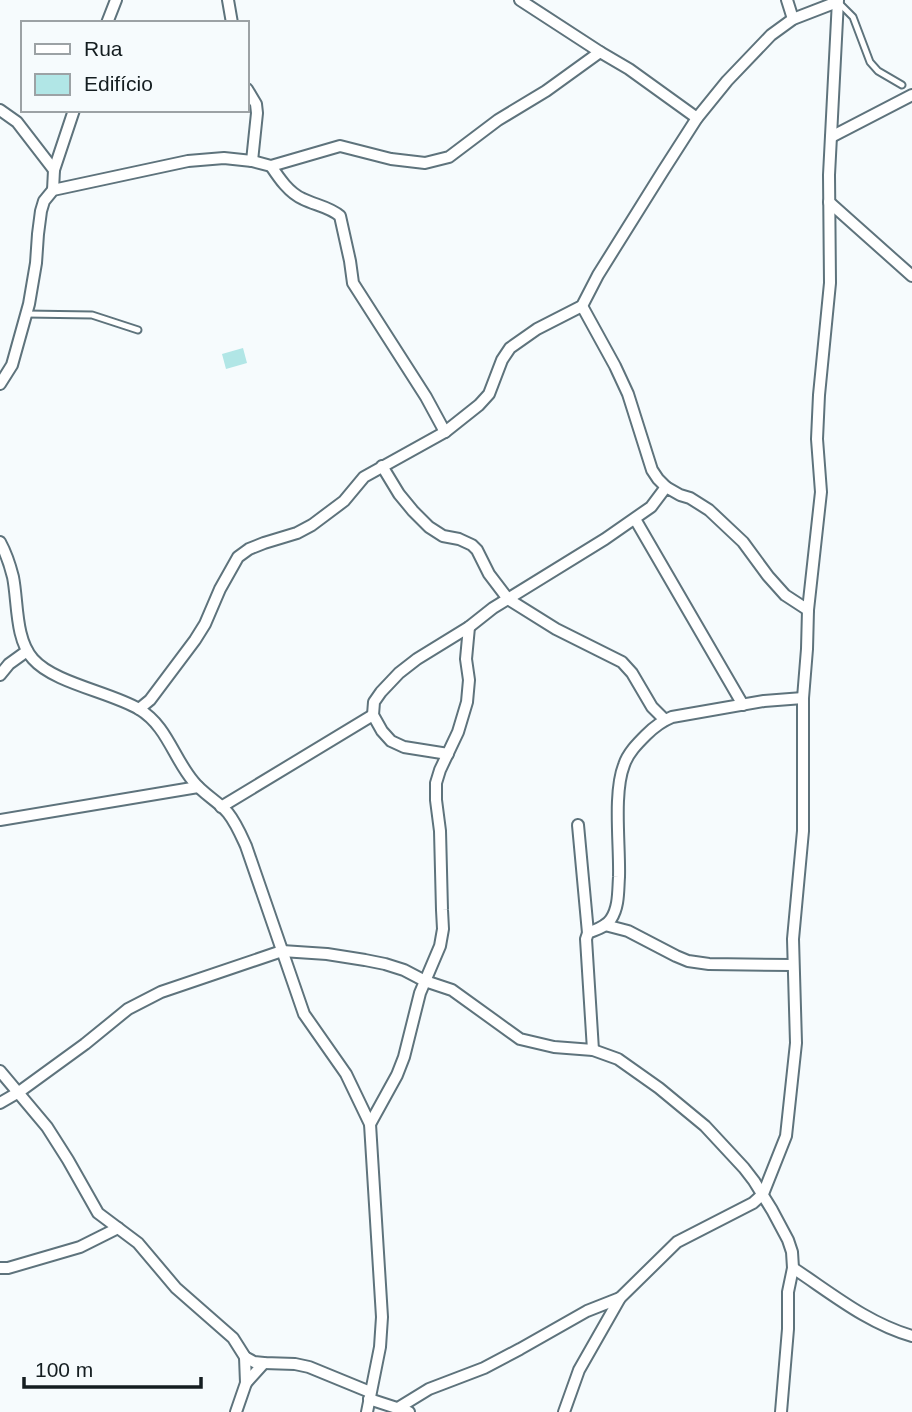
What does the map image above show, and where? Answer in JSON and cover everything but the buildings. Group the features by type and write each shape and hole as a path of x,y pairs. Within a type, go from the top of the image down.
{"street":[{"path":"108,21 116,0"},
{"path":"228,0 232,21"},
{"path":"520,0 629,69 697,118"},
{"path":"787,0 793,19"},
{"path":"139,709 170,675 205,624 220,589 239,557 249,549 297,533 312,525 344,501 364,477 446,432 479,405 489,394 502,360 510,348 537,329 582,306 604,264 697,118 727,81 771,35 793,19 837,1 829,202 830,283 817,439 821,492 808,610 803,698 803,831 793,939 796,1043 786,1136 763,1194 753,1203 677,1242 620,1298 579,1370 564,1412"},
{"path":"53,190 188,161 224,158 271,166 340,146 391,159 425,163 449,157 498,120 546,91 600,52"},
{"path":"248,90 253,97 257,113 252,161"},
{"path":"831,137 909,97 912,110"},
{"path":"0,110 17,122 54,170"},
{"path":"0,384 12,365 26,314 36,263 41,211 44,201 53,190 54,170 73,112"},
{"path":"271,166 282,182 299,198 340,216 353,283 446,432"},
{"path":"829,202 912,276"},
{"path":"582,306 628,394 652,470 658,480 709,510 743,542 785,595 808,610"},
{"path":"382,467 412,511 429,527 443,536 472,545 477,550 489,574 508,599 555,629 622,663 632,673 652,707 665,720"},
{"path":"448,754 404,747 391,741 373,715 374,702 381,692 399,673 434,648 651,508 666,487"},
{"path":"635,519 743,705"},
{"path":"0,542 13,578 17,613 27,651 34,660 47,671 139,709 152,718 170,741 198,787 236,824 304,1014 346,1074 370,1124 382,1317 380,1347 367,1412"},
{"path":"370,1124 397,1075 416,1004 440,946 443,929 436,783 458,732 467,702 469,680 466,659 469,627"},
{"path":"0,675 9,664 27,651"},
{"path":"589,933 605,925 612,917 618,901 618,797 623,767 636,744 665,720 683,715 803,698"},
{"path":"150,700 152,718"},
{"path":"221,807 373,715"},
{"path":"0,820 198,787"},
{"path":"578,825 589,933 586,939 593,1050"},
{"path":"605,925 628,931 688,961 709,964 793,965"},
{"path":"0,1102 19,1092 128,1009 161,992 282,951 327,954 404,970 452,990 520,1039 593,1050 618,1059 681,1105 726,1148 763,1194 792,1252 781,1412"},
{"path":"0,1070 47,1127 99,1213 138,1243 176,1288 233,1338 245,1357 254,1362 309,1367 403,1410 429,1389 484,1368 587,1311 620,1298"},
{"path":"0,1268 80,1247 117,1228"},
{"path":"793,1268 845,1304 912,1336"},
{"path":"236,1412 246,1383 245,1357"},
{"path":"246,1383 264,1363"}],"lane":[{"path":"837,1 853,17 870,62 878,71 902,85"},
{"path":"26,314 92,314 138,330"}]}
